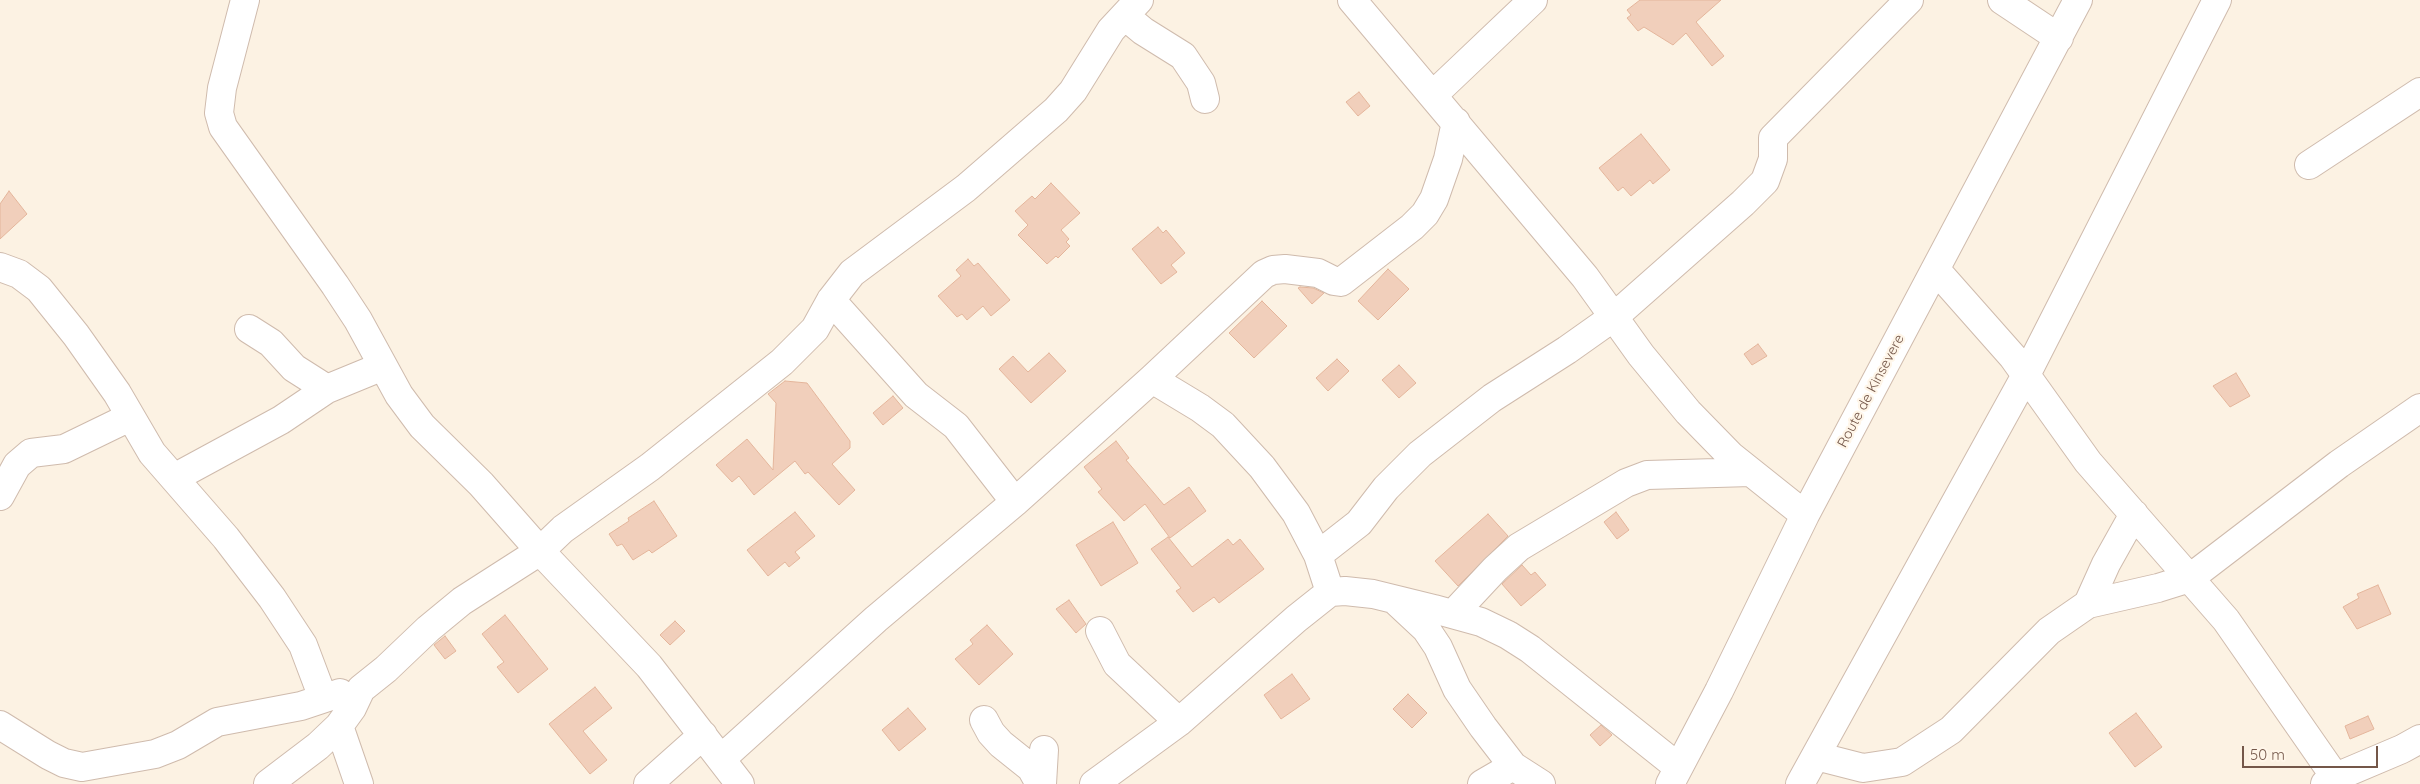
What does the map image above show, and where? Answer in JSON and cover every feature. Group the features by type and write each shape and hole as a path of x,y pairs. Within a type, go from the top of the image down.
{"street":[{"path":"244,0 222,88 219,113 223,127 335,285 358,320 399,395 422,426 481,484 540,551 649,666 740,784"},
{"path":"1352,0 1456,122 1615,316 1641,355 1677,400 1732,456 1805,516"},
{"path":"1433,95 1533,0"},
{"path":"1318,555 1359,523 1386,488 1420,454 1492,398 1615,316 1765,181 1773,160 1773,138 1909,0"},
{"path":"2002,0 2059,38"},
{"name":"Route de Kinsevere","path":"1674,776 1732,666 1805,516 2078,0"},
{"path":"1800,784 2026,375 2217,0"},
{"path":"0,725 48,755 89,776 178,745 217,722 301,706 323,698 361,689 386,669 428,629 462,602 540,551 563,529 650,467 782,362 815,329 831,300 852,273 966,188 1056,110 1073,91 1093,56 1111,30 1132,8 1143,31 1183,56 1201,83 1206,99"},
{"path":"2309,165 2420,92"},
{"path":"721,759 876,619 1015,502 1152,379 1264,274 1273,270 1285,269 1318,273 1334,281 1341,282 1399,239 1425,214 1434,199 1448,160 1456,122"},
{"path":"0,267 18,274 39,289 117,392 152,453 226,538 272,598 303,645 323,698"},
{"path":"1936,270 2013,357 2088,462 2226,620 2334,782 2402,750 2420,739"},
{"path":"831,300 916,396 956,426 1015,502"},
{"path":"249,329 270,343 294,368 327,389"},
{"path":"174,478 281,420 327,389 383,366"},
{"path":"1152,379 1200,408 1224,426 1246,448 1296,514 1318,555 1330,592"},
{"path":"1816,756 1863,768 1902,762 1951,730 2049,631 2088,604 2158,588 2190,578 2339,464 2420,408"},
{"path":"0,496 17,465 31,452 64,449 130,417"},
{"path":"1453,614 1495,569 1519,547 1626,483 1647,475 1752,472"},
{"path":"2088,604 2106,564 2134,514"},
{"path":"1094,784 1179,722 1296,619 1330,592 1359,591 1393,598 1481,622 1508,635 1530,649 1674,776"},
{"path":"1393,598 1426,629 1438,647 1457,689 1513,766 1541,784"},
{"path":"1100,632 1116,664 1179,722"},
{"path":"268,784 318,746 338,726 352,708 361,689"},
{"path":"984,720 991,733 1001,744 1030,768 1040,784"},
{"path":"338,726 359,784"},
{"path":"648,784 703,735"},
{"path":"1040,784 1044,750"},
{"path":"1482,784 1513,766"}],"building":[{"path":"1640,0 1721,0 1696,22 1724,56 1712,66 1686,33 1673,45 1644,27 1638,31 1627,18 1631,15 1627,10"},
{"path":"1359,92 1370,106 1358,116 1346,102"},
{"path":"1641,134 1670,170 1653,184 1650,180 1631,196 1623,187 1618,191 1599,168"},
{"path":"1051,183 1080,213 1061,230 1069,239 1066,242 1070,246 1058,258 1056,256 1047,264 1018,235 1028,225 1015,211 1032,196 1035,199"},
{"path":"9,191 27,214 0,239 0,204"},
{"path":"1158,227 1163,233 1166,230 1185,253 1171,265 1177,272 1161,284 1132,249"},
{"path":"968,259 974,266 978,263 1010,300 991,316 983,306 967,320 962,314 957,317 938,296 961,276 956,270"},
{"path":"1388,269 1409,289 1378,320 1358,301"},
{"path":"1298,288 1313,288 1324,293 1312,304"},
{"path":"1262,301 1287,326 1254,358 1229,333"},
{"path":"1758,344 1767,356 1752,365 1744,354"},
{"path":"1049,353 1066,371 1031,403 999,369 1013,356 1028,372"},
{"path":"1337,359 1349,371 1328,391 1316,378"},
{"path":"1399,365 1416,383 1399,398 1382,380"},
{"path":"2236,373 2250,396 2230,407 2213,386"},
{"path":"785,381 807,383 850,441 850,448 832,464 855,490 839,505 808,472 805,474 795,461 754,495 739,476 732,482 716,465 747,439 773,470 776,403 768,394"},
{"path":"893,396 903,408 883,425 873,413"},
{"path":"1116,441 1129,458 1126,460 1164,505 1189,487 1206,511 1170,538 1145,504 1124,521 1098,492 1102,489 1084,467"},
{"path":"654,501 677,536 652,553 649,550 633,560 622,544 617,546 609,534 629,521 628,518"},
{"path":"795,512 815,536 795,552 800,558 789,567 785,562 768,576 747,550"},
{"path":"1616,512 1629,530 1617,539 1604,522"},
{"path":"1488,514 1508,536 1458,586 1435,561"},
{"path":"1113,522 1138,563 1101,586 1076,545"},
{"path":"1168,537 1192,567 1228,539 1233,545 1240,539 1264,569 1219,603 1214,597 1193,612 1176,591 1181,588 1151,549"},
{"path":"1522,565 1531,575 1535,572 1546,585 1521,606 1502,584"},
{"path":"2378,585 2391,614 2357,629 2343,607 2359,598 2357,594"},
{"path":"1069,600 1086,624 1076,633 1056,609"},
{"path":"505,615 548,669 518,693 497,667 504,662 482,634"},
{"path":"675,621 685,631 670,645 660,635"},
{"path":"987,625 1013,654 979,685 955,659 973,644 970,640"},
{"path":"445,636 456,651 445,659 434,645"},
{"path":"1292,674 1310,699 1281,719 1264,695"},
{"path":"595,687 612,708 583,731 607,760 590,774 549,724"},
{"path":"1408,694 1427,713 1412,728 1393,709"},
{"path":"908,708 926,729 899,751 882,730"},
{"path":"2136,713 2162,747 2135,767 2109,733"},
{"path":"2368,716 2374,729 2350,739 2345,726"},
{"path":"1601,725 1612,735 1600,746 1590,735"}]}
